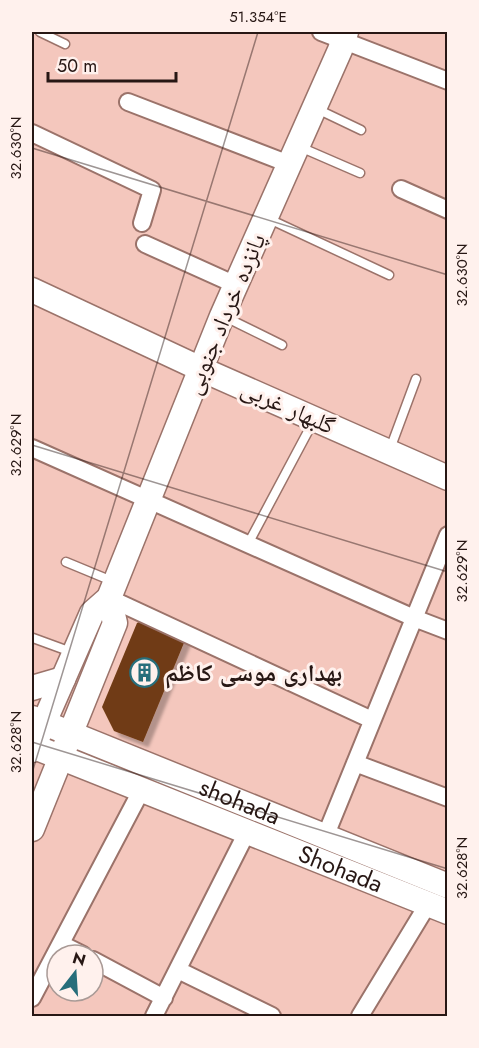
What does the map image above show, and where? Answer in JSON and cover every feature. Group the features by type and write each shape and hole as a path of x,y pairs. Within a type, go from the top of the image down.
{"street":[{"path":"336,34 447,81"},
{"name":"پانزده خرداد جنوبی","path":"112,590 222,316 340,50 336,34"},
{"path":"128,102 293,155"},
{"path":"32,133 152,190 142,223"},
{"path":"401,189 447,210"},
{"path":"146,244 236,285"},
{"name":"گلبهار غربی","path":"32,290 201,369 447,478"},
{"path":"32,448 447,631"},
{"path":"325,837 447,535"},
{"path":"32,747 37,721 63,679 92,613 112,590"},
{"path":"112,590 372,720"},
{"path":"32,829 115,623 112,590"},
{"path":"32,688 63,679"},
{"name":"shohada","path":"37,721 447,885"},
{"name":"Shohada","path":"32,747 438,908"},
{"path":"355,763 447,798"},
{"path":"62,943 141,791"},
{"path":"154,1017 247,832"},
{"path":"360,1017 438,908"},
{"path":"105,966 164,998"},
{"path":"178,970 272,1017"},
{"path":"32,998 45,974"}],"lane":[{"path":"40,32 65,44"},
{"path":"314,108 361,130"},
{"path":"293,155 360,173"},
{"path":"266,217 389,275"},
{"path":"222,316 282,345"},
{"path":"388,452 416,379"},
{"path":"248,544 315,419"},
{"path":"66,562 112,590"},
{"path":"33,638 75,653"}],"building":[{"name":"بهداری موسی کاظم","path":"143,620 186,638 143,742 114,731 102,707 137,623"}],"place":[{"name":"بهداری موسی کاظم","path":"144,673"}]}
